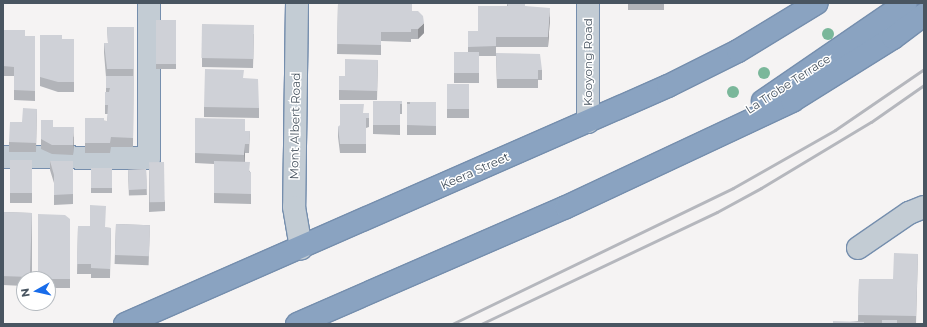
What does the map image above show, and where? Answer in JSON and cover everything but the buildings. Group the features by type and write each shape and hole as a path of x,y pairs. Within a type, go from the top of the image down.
{"highway":[{"name":"Keera Street","path":"125,324 668,86 738,51 817,3"},
{"name":"La Trobe Terrace","path":"667,160 782,89 906,3"},
{"path":"297,324 566,207 792,100 893,38 924,15"}],"street":[{"path":"3,157 149,158 149,3"},
{"name":"Mont Albert Road","path":"297,3 294,207 301,248"},
{"name":"Kooyong Road","path":"588,3 588,122"},
{"path":"858,248 909,213 924,207"}],"railway":[{"path":"452,324 733,188 835,130 924,69"},
{"path":"481,324 717,212 761,188 871,122 924,85"}]}
